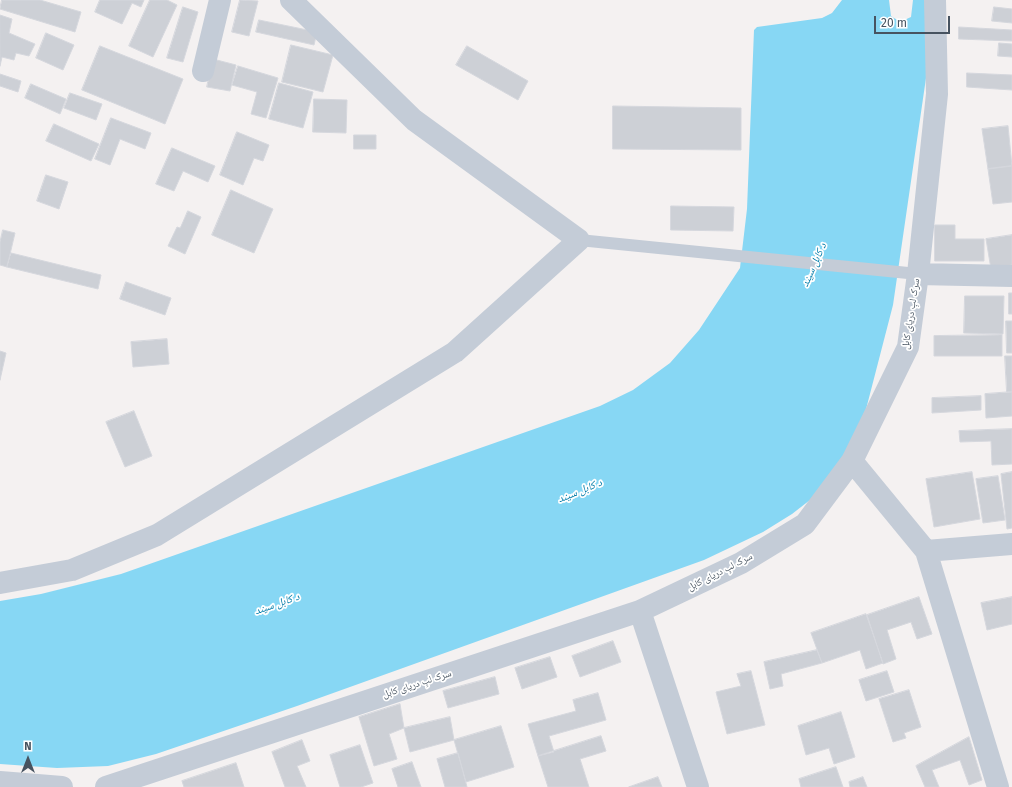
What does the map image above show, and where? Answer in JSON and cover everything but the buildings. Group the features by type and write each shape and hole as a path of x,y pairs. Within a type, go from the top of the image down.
{"street":[{"path":"203,71 220,0"},
{"path":"0,583 72,570 157,535 455,352 579,240 414,120 291,0"},
{"name":"سرک لبِ دریای کابل","path":"106,787 640,611 741,563 805,524 852,461 908,348 909,272 937,94 935,0"},
{"path":"909,272 988,277 1012,276"},
{"path":"852,461 926,551 998,787"},
{"path":"926,551 1012,544"},
{"path":"640,611 698,787"},
{"path":"0,782 62,787"}],"lane":[{"path":"579,240 909,272"}],"water":[{"name":"د کابل سيند","path":"842,0 889,0 891,16 901,20 911,17 913,0 928,0 926,78 893,305 864,417 847,457 819,493 792,514 763,532 704,560 297,706 156,754 108,766 57,768 0,764 0,601 41,594 121,574 600,406 633,390 670,363 699,330 740,268 747,209 754,30 757,27 822,18 832,13"}]}
